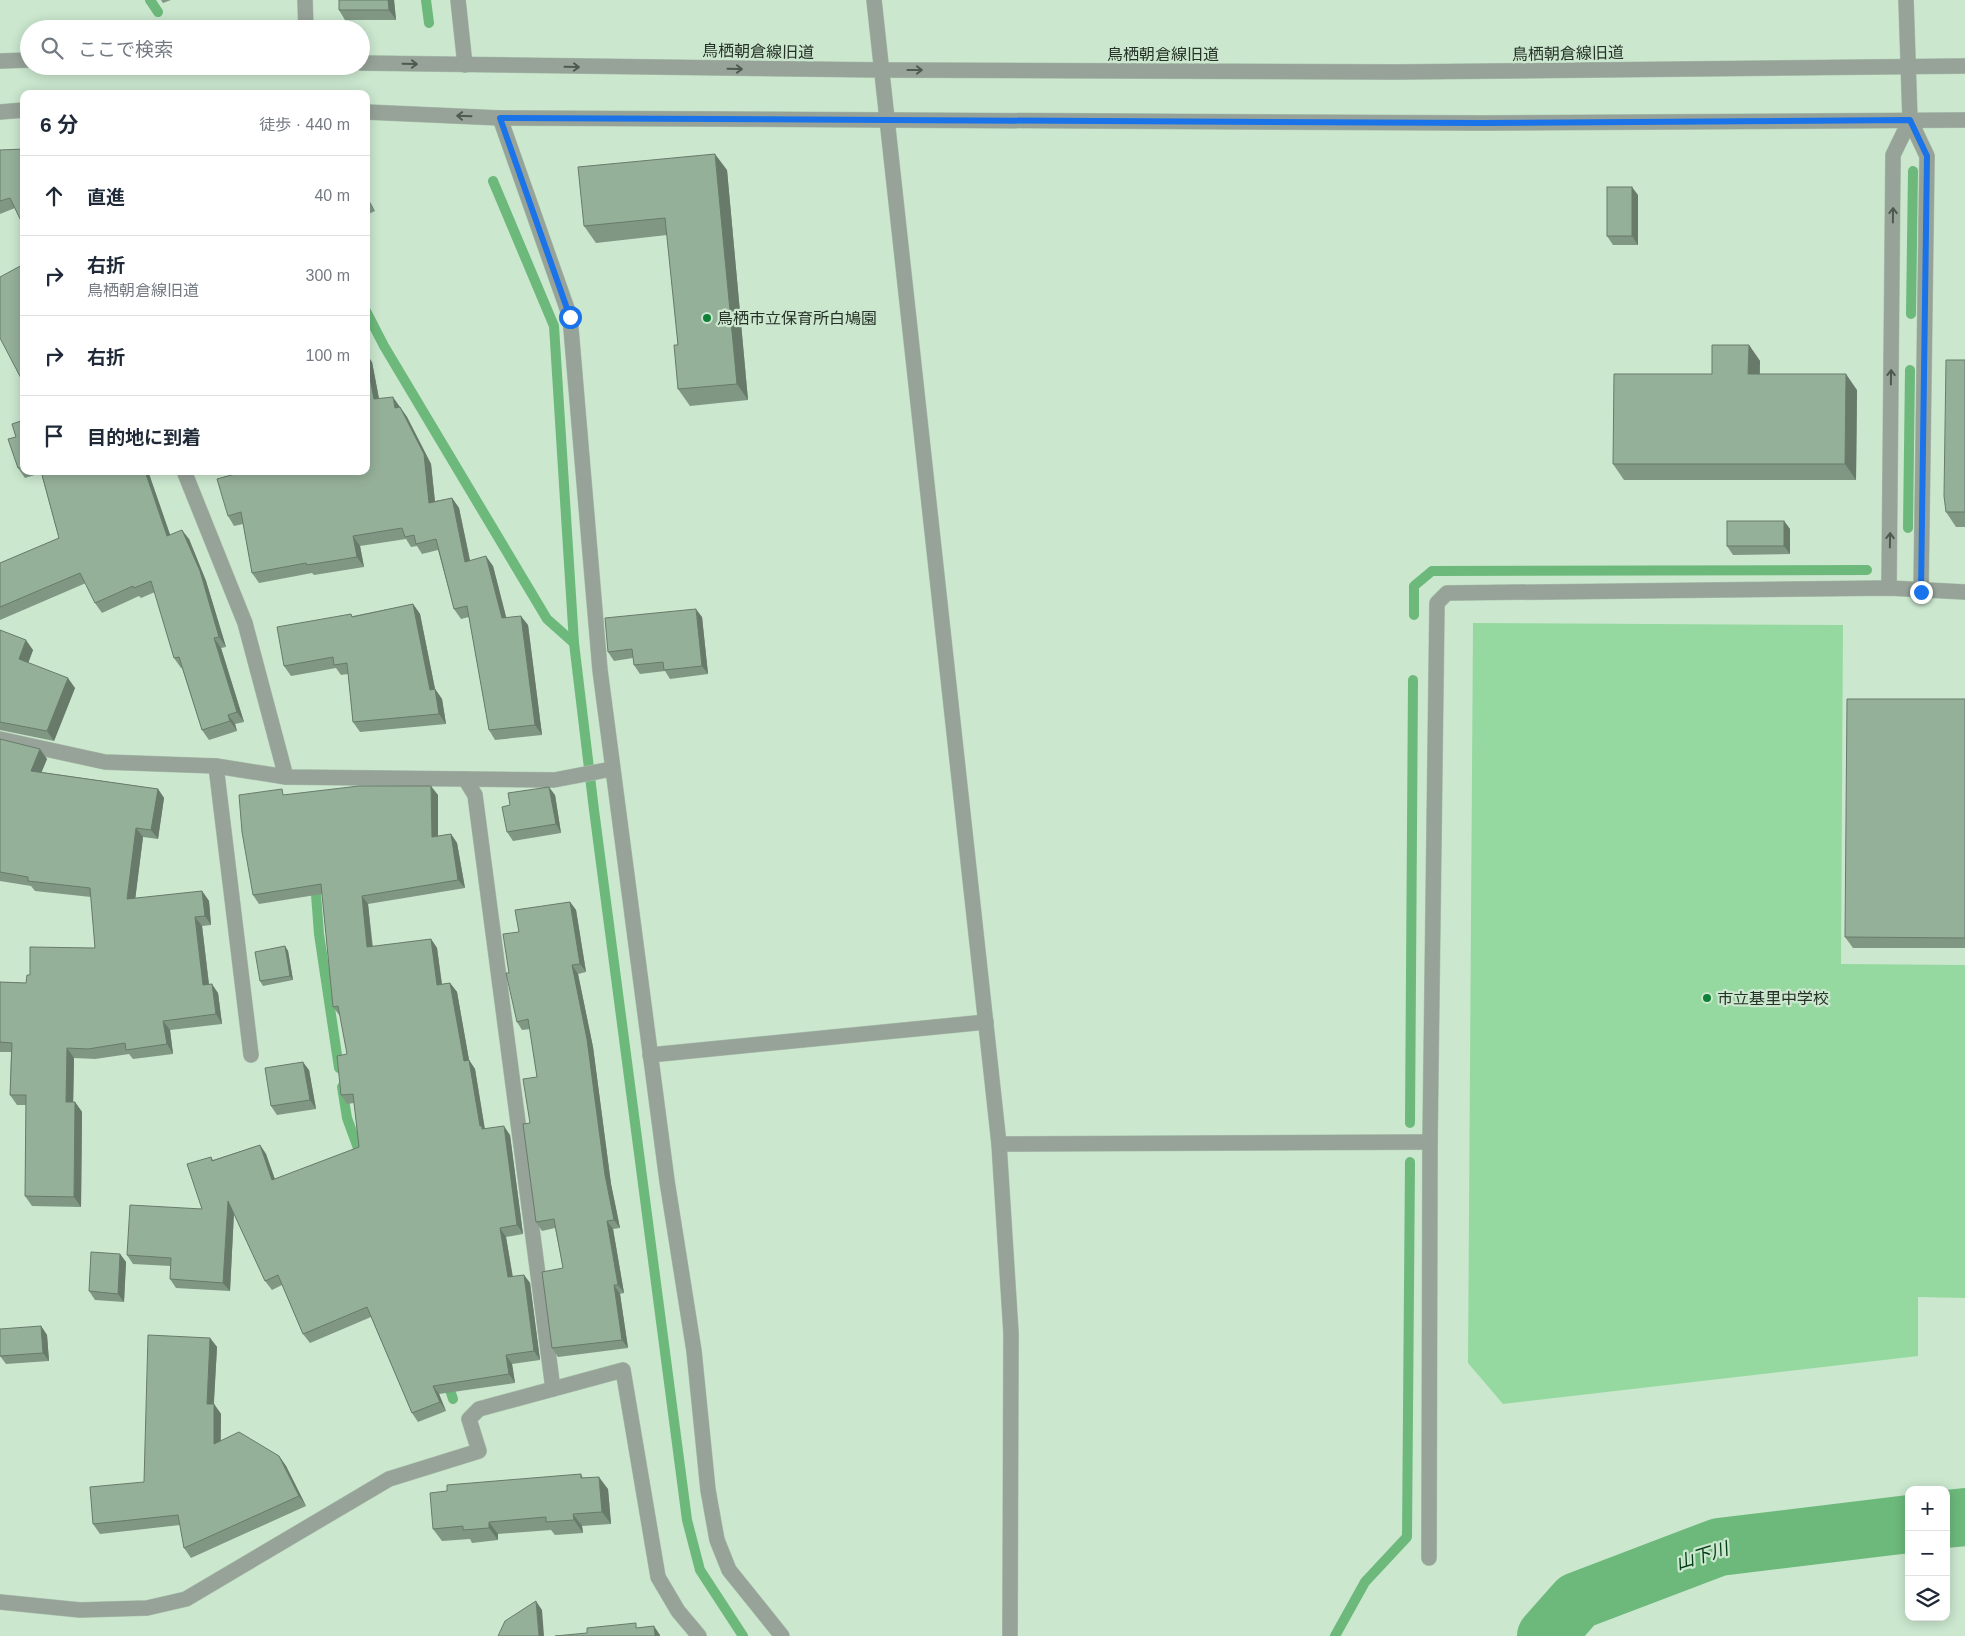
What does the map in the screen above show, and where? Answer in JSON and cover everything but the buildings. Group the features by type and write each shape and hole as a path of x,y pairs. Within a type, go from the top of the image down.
{"street":[{"path":"305,0 306,20"},
{"path":"458,0 465,65"},
{"path":"874,0 999,1144 1011,1333 1010,1636"},
{"path":"1906,0 1910,120 1927,156 1921,592"},
{"path":"0,61 20,60"},
{"name":"鳥栖朝倉線旧道","path":"370,63 881,70 1396,72 1965,66"},
{"path":"0,112 20,110"},
{"path":"370,112 500,118 1483,123 1965,120"},
{"path":"500,118 570,317 600,670 650,1055 694,1351 708,1490 717,1540 729,1570 782,1636"},
{"path":"1889,588 1893,155 1910,120"},
{"path":"186,475 245,623 286,777"},
{"path":"1429,1558 1430,1142 1437,602 1447,593 1889,588 1921,592 1965,592"},
{"path":"0,739 105,762 216,766 286,777 554,780 612,769"},
{"path":"216,766 251,1055"},
{"path":"465,779 475,795 553,1389"},
{"path":"650,1055 986,1022"},
{"path":"999,1144 1430,1142"},
{"path":"0,1602 80,1610 147,1608 186,1599 389,1479 479,1451 468,1419 479,1409 623,1370 658,1577 678,1611 699,1636"}],"green space":[{"name":"市立基里中学校","path":"1473,623 1843,625 1841,964 1965,965 1965,1298 1918,1297 1918,1356 1503,1404 1468,1363"}],"waterway":[{"path":"150,0 158,12"},
{"path":"426,0 429,23"},
{"path":"1911,314 1913,171"},
{"path":"493,181 554,326 574,643 594,810 687,1520 700,1570 743,1636"},
{"path":"370,319 384,346 547,619 574,643"},
{"path":"1908,528 1910,370"},
{"path":"1414,615 1414,586 1432,571 1867,570"},
{"path":"1410,1123 1413,680"},
{"path":"315,881 319,934 339,1068"},
{"path":"342,1087 347,1118 362,1159"},
{"path":"1335,1636 1365,1582 1407,1537 1410,1162"},
{"path":"447,1381 453,1399"},
{"name":"山下川","path":"1950,1519 1965,1517"},
{"name":"山下川","path":"1546,1636 1577,1601 1719,1547 1905,1524"}],"place":[{"name":"鳥栖市立保育所白鳩園","path":"707,318"},
{"name":"市立基里中学校","path":"1707,998"}],"route":[{"path":"570,317 500,118 1483,123 1910,120 1927,156 1921,592"}]}
